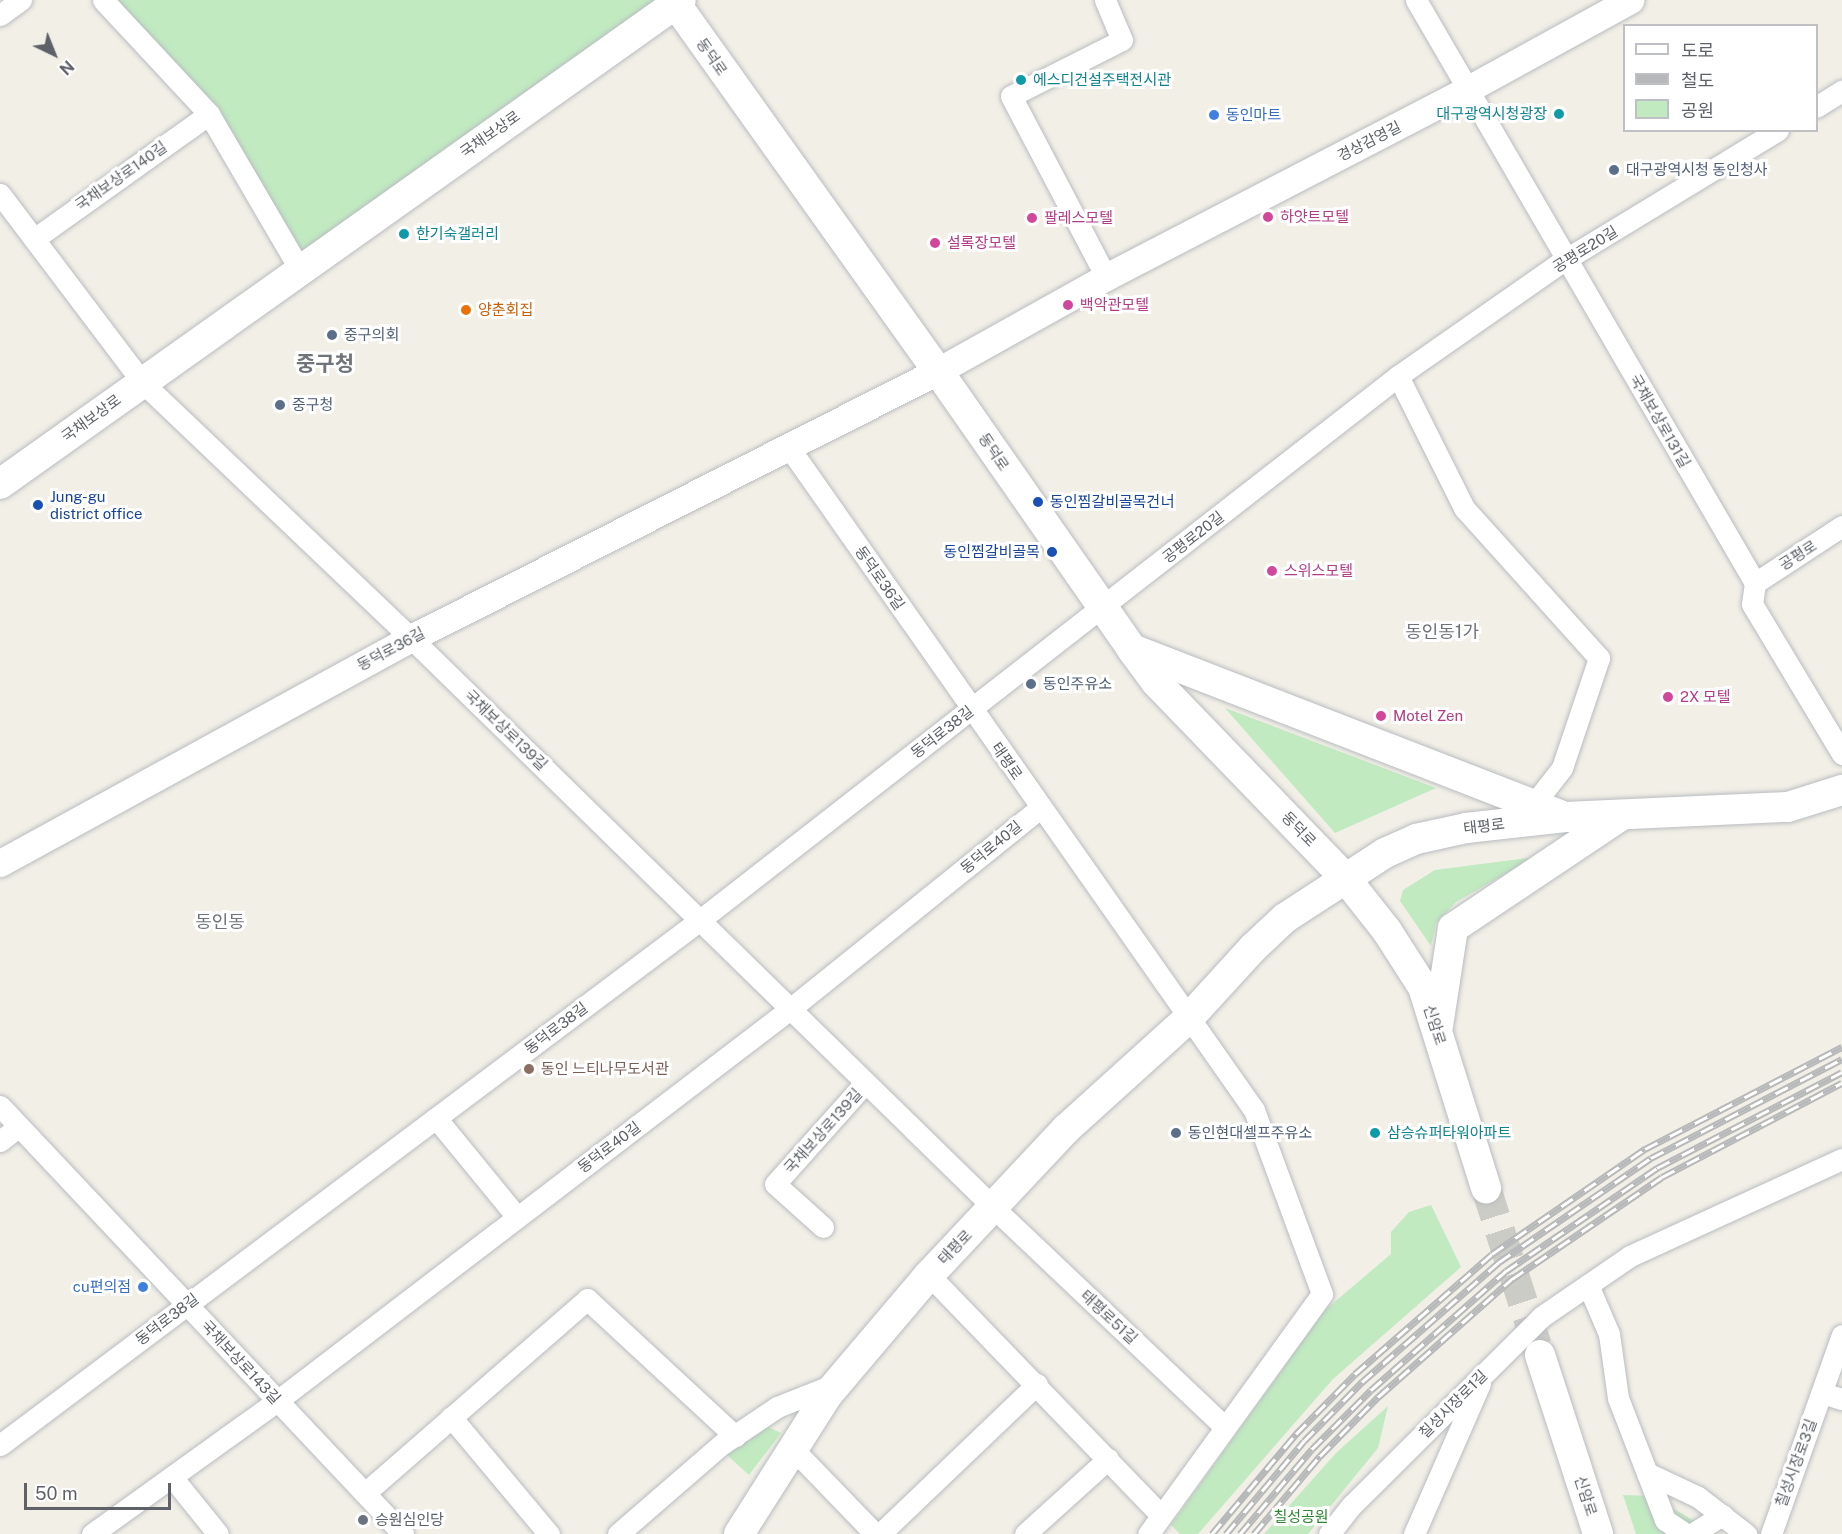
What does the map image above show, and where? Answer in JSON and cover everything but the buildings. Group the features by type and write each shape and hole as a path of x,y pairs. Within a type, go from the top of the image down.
{"main road":[{"name":"국채보상로","path":"0,484 676,1"},
{"name":"동덕로","path":"676,1 938,371 1101,608 1156,682 1346,879"},
{"path":"1131,648 1170,667 1565,817"},
{"name":"태평로","path":"739,1534 837,1383 929,1275 1066,1129 1189,1018 1285,918 1385,852 1416,839 1466,828 1565,817 1788,807 1842,790"},
{"path":"1437,1032 1453,928 1623,814"},
{"name":"신암로","path":"1346,879 1387,931 1423,987 1486,1188"},
{"name":"신암로","path":"1540,1355 1598,1534"}],"street":[{"path":"0,15 21,0"},
{"path":"103,0 209,114 300,270"},
{"path":"1105,0 1122,40 1011,96 1106,277"},
{"name":"국채보상로131길","path":"1416,0 1470,88 1566,259 1755,583 1752,604 1842,754"},
{"name":"경상감영길","path":"938,371 1106,277 1470,88 1630,0"},
{"path":"1818,106 1842,91"},
{"name":"국채보상로140길","path":"34,239 209,114"},
{"name":"공평로20길","path":"1101,608 1398,376 1566,259 1775,132"},
{"path":"0,194 142,382"},
{"name":"동덕로36길","path":"0,863 411,638 938,371"},
{"path":"1398,376 1464,508 1599,658 1562,768 1533,805"},
{"name":"국채보상로139길","path":"142,382 411,638 993,1207"},
{"name":"동덕로36길","path":"788,446 971,710"},
{"name":"공평로","path":"1755,583 1842,526"},
{"name":"동덕로38길","path":"2,1439 187,1304 700,920 1101,608"},
{"name":"태평로","path":"971,710 1254,1110 1322,1294 1224,1426"},
{"name":"동덕로40길","path":"92,1534 277,1401 790,1009 1040,808"},
{"name":"국채보상로139길","path":"823,1227 775,1184 865,1083"},
{"name":"국채보상로143길","path":"0,1106 403,1534"},
{"path":"436,1118 518,1217"},
{"path":"0,1141 19,1126"},
{"name":"칠성시장로1길","path":"1329,1534 1352,1505 1541,1317 1630,1256 1842,1159"},
{"name":"태평로51길","path":"993,1207 1224,1426"},
{"name":"태평로","path":"929,1275 1037,1384 1161,1515"},
{"path":"1588,1285 1609,1334 1618,1398 1665,1520 1686,1534"},
{"path":"365,1493 587,1299 735,1436"},
{"name":"칠성시장로3길","path":"1771,1534 1842,1335"},
{"path":"1414,1534 1486,1370"},
{"path":"618,1534 735,1436 777,1407 837,1383"},
{"path":"880,1534 1037,1384"},
{"path":"1822,1393 1842,1400"},
{"path":"451,1417 549,1534"},
{"path":"1148,1534 1224,1426"},
{"path":"793,1449 875,1534"},
{"path":"1025,1534 1108,1459"},
{"path":"1647,1473 1698,1497 1746,1534"},
{"path":"172,1477 218,1534"},
{"path":"1692,1534 1722,1515"}],"green space":[{"path":"103,0 681,0 300,270 209,114"},
{"path":"1225,708 1436,788 1335,833"},
{"path":"1535,857 1456,902 1436,923 1431,946 1400,901 1403,890 1435,870"},
{"path":"1431,1205 1461,1267 1333,1379 1198,1534 1180,1534 1171,1525 1324,1311 1391,1254 1391,1232 1409,1212"},
{"name":"칠성공원","path":"1388,1406 1378,1448 1308,1534 1264,1534 1336,1453"},
{"path":"768,1427 781,1433 749,1475 727,1455"},
{"path":"1623,1495 1651,1496 1717,1534 1636,1534"}],"tunnel":[{"path":"1486,1188 1540,1355"}],"railway":[{"path":"1212,1534 1296,1434 1355,1374 1492,1254 1645,1149 1842,1047"},
{"path":"1226,1534 1304,1441 1362,1382 1499,1262 1651,1158 1842,1059"},
{"path":"1240,1534 1312,1449 1371,1390 1506,1271 1657,1168 1842,1072"},
{"path":"1254,1534 1320,1456 1378,1397 1512,1279 1662,1177 1842,1083"}],"place":[{"name":"에스디건설주택전시관","path":"1021,80"},
{"name":"대구광역시청광장","path":"1559,114"},
{"name":"동인마트","path":"1214,115"},
{"name":"대구광역시청 동인청사","path":"1614,170"},
{"name":"하얏트모텔","path":"1268,217"},
{"name":"팔레스모텔","path":"1032,218"},
{"name":"한기숙갤러리","path":"404,234"},
{"name":"설록장모텔","path":"935,243"},
{"name":"백악관모텔","path":"1068,305"},
{"name":"양춘회집","path":"466,310"},
{"name":"중구의회","path":"332,335"},
{"name":"중구청","path":"280,405"},
{"name":"동인찜갈비골목건너","path":"1038,502"},
{"name":"Jung-gu district office","path":"38,505"},
{"name":"동인찜갈비골목","path":"1052,552"},
{"name":"스위스모텔","path":"1272,571"},
{"name":"동인주유소","path":"1031,684"},
{"name":"2X 모텔","path":"1668,697"},
{"name":"Motel Zen","path":"1381,716"},
{"name":"동인 느티나무도서관","path":"529,1069"},
{"name":"동인현대셀프주유소","path":"1176,1133"},
{"name":"삼승슈퍼타워아파트","path":"1375,1133"},
{"name":"cu편의점","path":"143,1287"},
{"name":"승원심인당","path":"363,1520"}],"district":[{"name":"중구청","path":"325,364"},
{"name":"동인동1가","path":"1442,632"},
{"name":"동인동","path":"220,922"}]}
